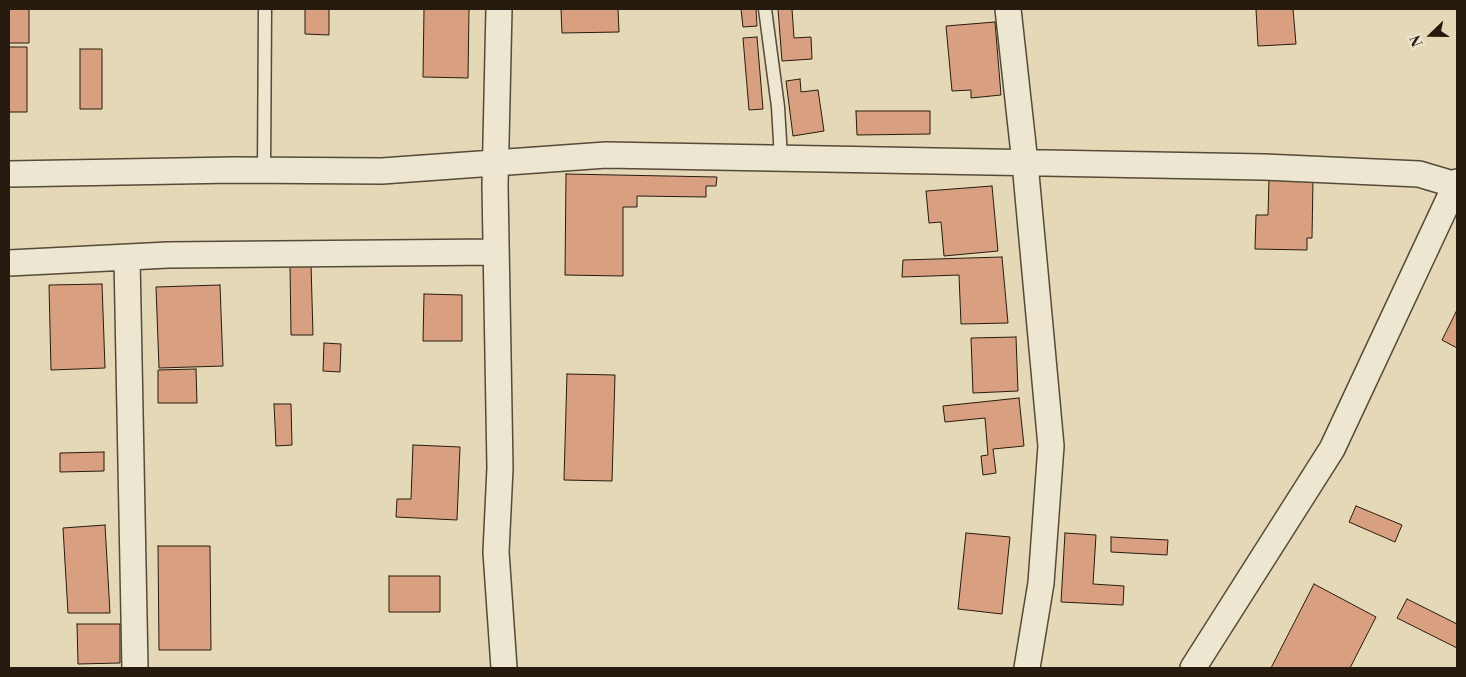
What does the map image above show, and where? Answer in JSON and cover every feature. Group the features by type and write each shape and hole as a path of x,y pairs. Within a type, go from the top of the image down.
{"street":[{"path":"499,9 496,252 500,468 496,552 504,668"},
{"path":"1008,9 1025,164 1051,446 1041,584 1028,668"},
{"path":"9,174 264,170 382,171 606,155 1264,167 1419,174 1456,184 1332,449 1194,668"},
{"path":"9,263 168,255 496,252"},
{"path":"127,258 135,668"}],"lane":[{"path":"264,170 265,9"},
{"path":"765,9 782,158"}],"building":[{"path":"9,9 29,9 29,43 9,43"},
{"path":"305,9 329,9 329,35 305,34"},
{"path":"424,9 469,9 468,78 423,77"},
{"path":"561,9 618,9 619,32 562,33"},
{"path":"741,9 756,9 757,26 743,27"},
{"path":"778,9 792,9 794,38 811,37 812,59 782,61"},
{"path":"1256,9 1293,9 1296,44 1258,46"},
{"path":"995,22 1001,95 971,98 971,90 952,91 946,26"},
{"path":"757,37 763,109 749,110 743,38"},
{"path":"9,47 27,47 27,112 9,112"},
{"path":"80,49 102,49 102,109 80,109"},
{"path":"800,79 801,92 818,90 824,131 793,136 786,81"},
{"path":"856,111 930,111 930,134 857,135"},
{"path":"566,174 717,177 716,186 706,186 706,197 637,196 637,207 623,207 623,276 565,275"},
{"path":"1269,178 1313,179 1312,238 1307,238 1307,250 1255,249 1256,215 1268,215"},
{"path":"992,186 998,251 944,256 941,222 929,223 926,191"},
{"path":"1002,257 1008,323 961,324 959,275 902,277 903,260"},
{"path":"290,264 311,264 313,335 291,335"},
{"path":"102,284 105,368 51,370 49,285"},
{"path":"220,285 223,366 159,368 156,287"},
{"path":"424,294 462,295 462,341 423,341"},
{"path":"1457,312 1457,348 1442,340"},
{"path":"1016,337 1018,391 973,393 971,338"},
{"path":"324,343 341,344 340,372 323,371"},
{"path":"196,369 197,403 158,403 158,370"},
{"path":"567,374 615,375 612,481 564,480"},
{"path":"1019,398 1024,446 993,449 996,473 983,475 981,456 988,455 985,418 945,422 943,406"},
{"path":"274,404 291,404 292,445 276,446"},
{"path":"413,445 460,447 457,520 396,517 397,499 411,499"},
{"path":"104,452 104,471 60,472 60,453"},
{"path":"1356,506 1402,525 1395,542 1349,522"},
{"path":"105,525 110,613 68,613 63,528"},
{"path":"966,533 1010,537 1002,614 958,609"},
{"path":"1065,533 1096,535 1093,584 1124,586 1123,605 1061,602"},
{"path":"1111,537 1168,540 1167,555 1111,552"},
{"path":"158,546 210,546 211,650 159,650"},
{"path":"389,576 440,576 440,612 389,612"},
{"path":"1314,584 1376,617 1350,668 1271,668"},
{"path":"1407,599 1457,624 1457,648 1397,618"},
{"path":"77,624 120,624 120,663 78,664"}]}
